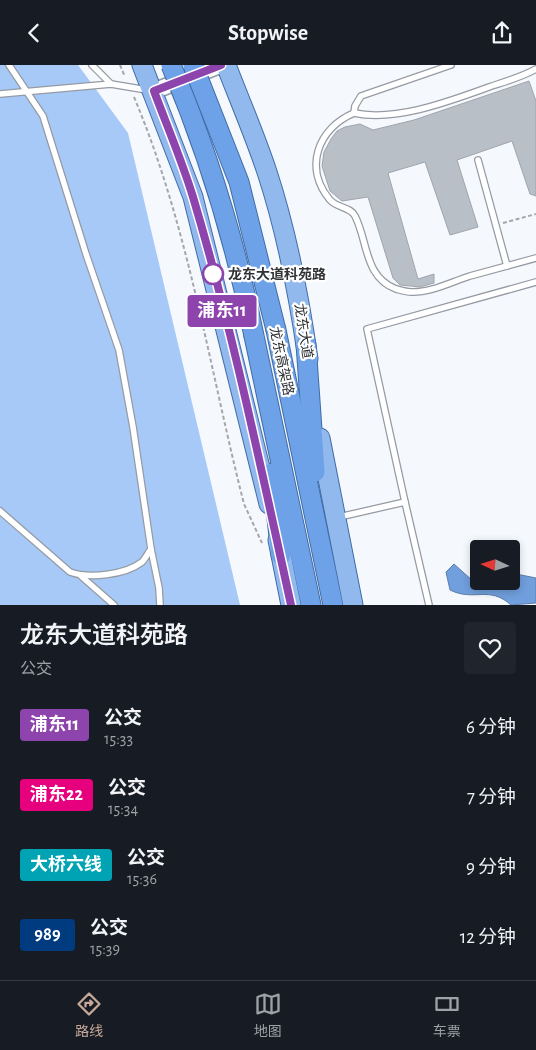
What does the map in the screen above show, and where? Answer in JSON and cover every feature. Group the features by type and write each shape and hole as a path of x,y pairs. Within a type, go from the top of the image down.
{"highway":[{"name":"龙东高架路","path":"172,65 218,188 232,237 260,360 311,605"},
{"name":"龙东高架路","path":"193,65 239,182 276,330 334,605"},
{"path":"306,344 321,546"},
{"path":"260,360 281,555"}],"main road":[{"path":"142,65 154,91 193,197 281,555 291,605"},
{"name":"龙东大道","path":"226,65 254,136 278,212 296,283 323,461 353,605"}],"street":[{"path":"154,91 221,65"}],"lane":[{"path":"9,65 43,116 86,254 119,350 134,427 160,605"},
{"path":"92,65 111,84"},
{"path":"354,113 354,106 361,97 451,65"},
{"path":"536,69 457,99 420,109 387,114 364,115 354,113 335,125 324,135 317,153 316,172 331,201 353,211 359,223 368,261 375,274 394,289 411,293 430,289 536,258"},
{"path":"0,94 111,84 154,91"},
{"path":"478,160 507,266"},
{"path":"429,605 367,329 536,282"},
{"path":"335,518 405,502"},
{"path":"0,511 70,572 80,576 114,605"},
{"path":"80,576 128,569 143,562 151,549"}],"path":[{"path":"120,65 157,158 181,230 244,504 263,543"},
{"path":"496,225 536,214"}],"shaded area":[{"path":"0,65 78,65 128,133 240,605 0,605"},
{"path":"454,564 470,578 470,590 520,590 520,575 536,578 536,603 511,605 496,596 467,595 450,590 446,572"}],"building":[{"path":"529,81 536,101 536,196 530,194 512,141 457,160 478,227 450,235 425,162 388,173 418,279 434,274 434,283 420,287 400,285 393,278 368,197 342,201 330,191 322,166 324,152 331,139 337,131 345,127 360,124 373,130 414,120"}],"bus line":[{"name":"浦东11","path":"221,65 154,91 193,197 243,393 291,605"}],"place":[{"name":"龙东大道科苑路","path":"213,274"}]}
